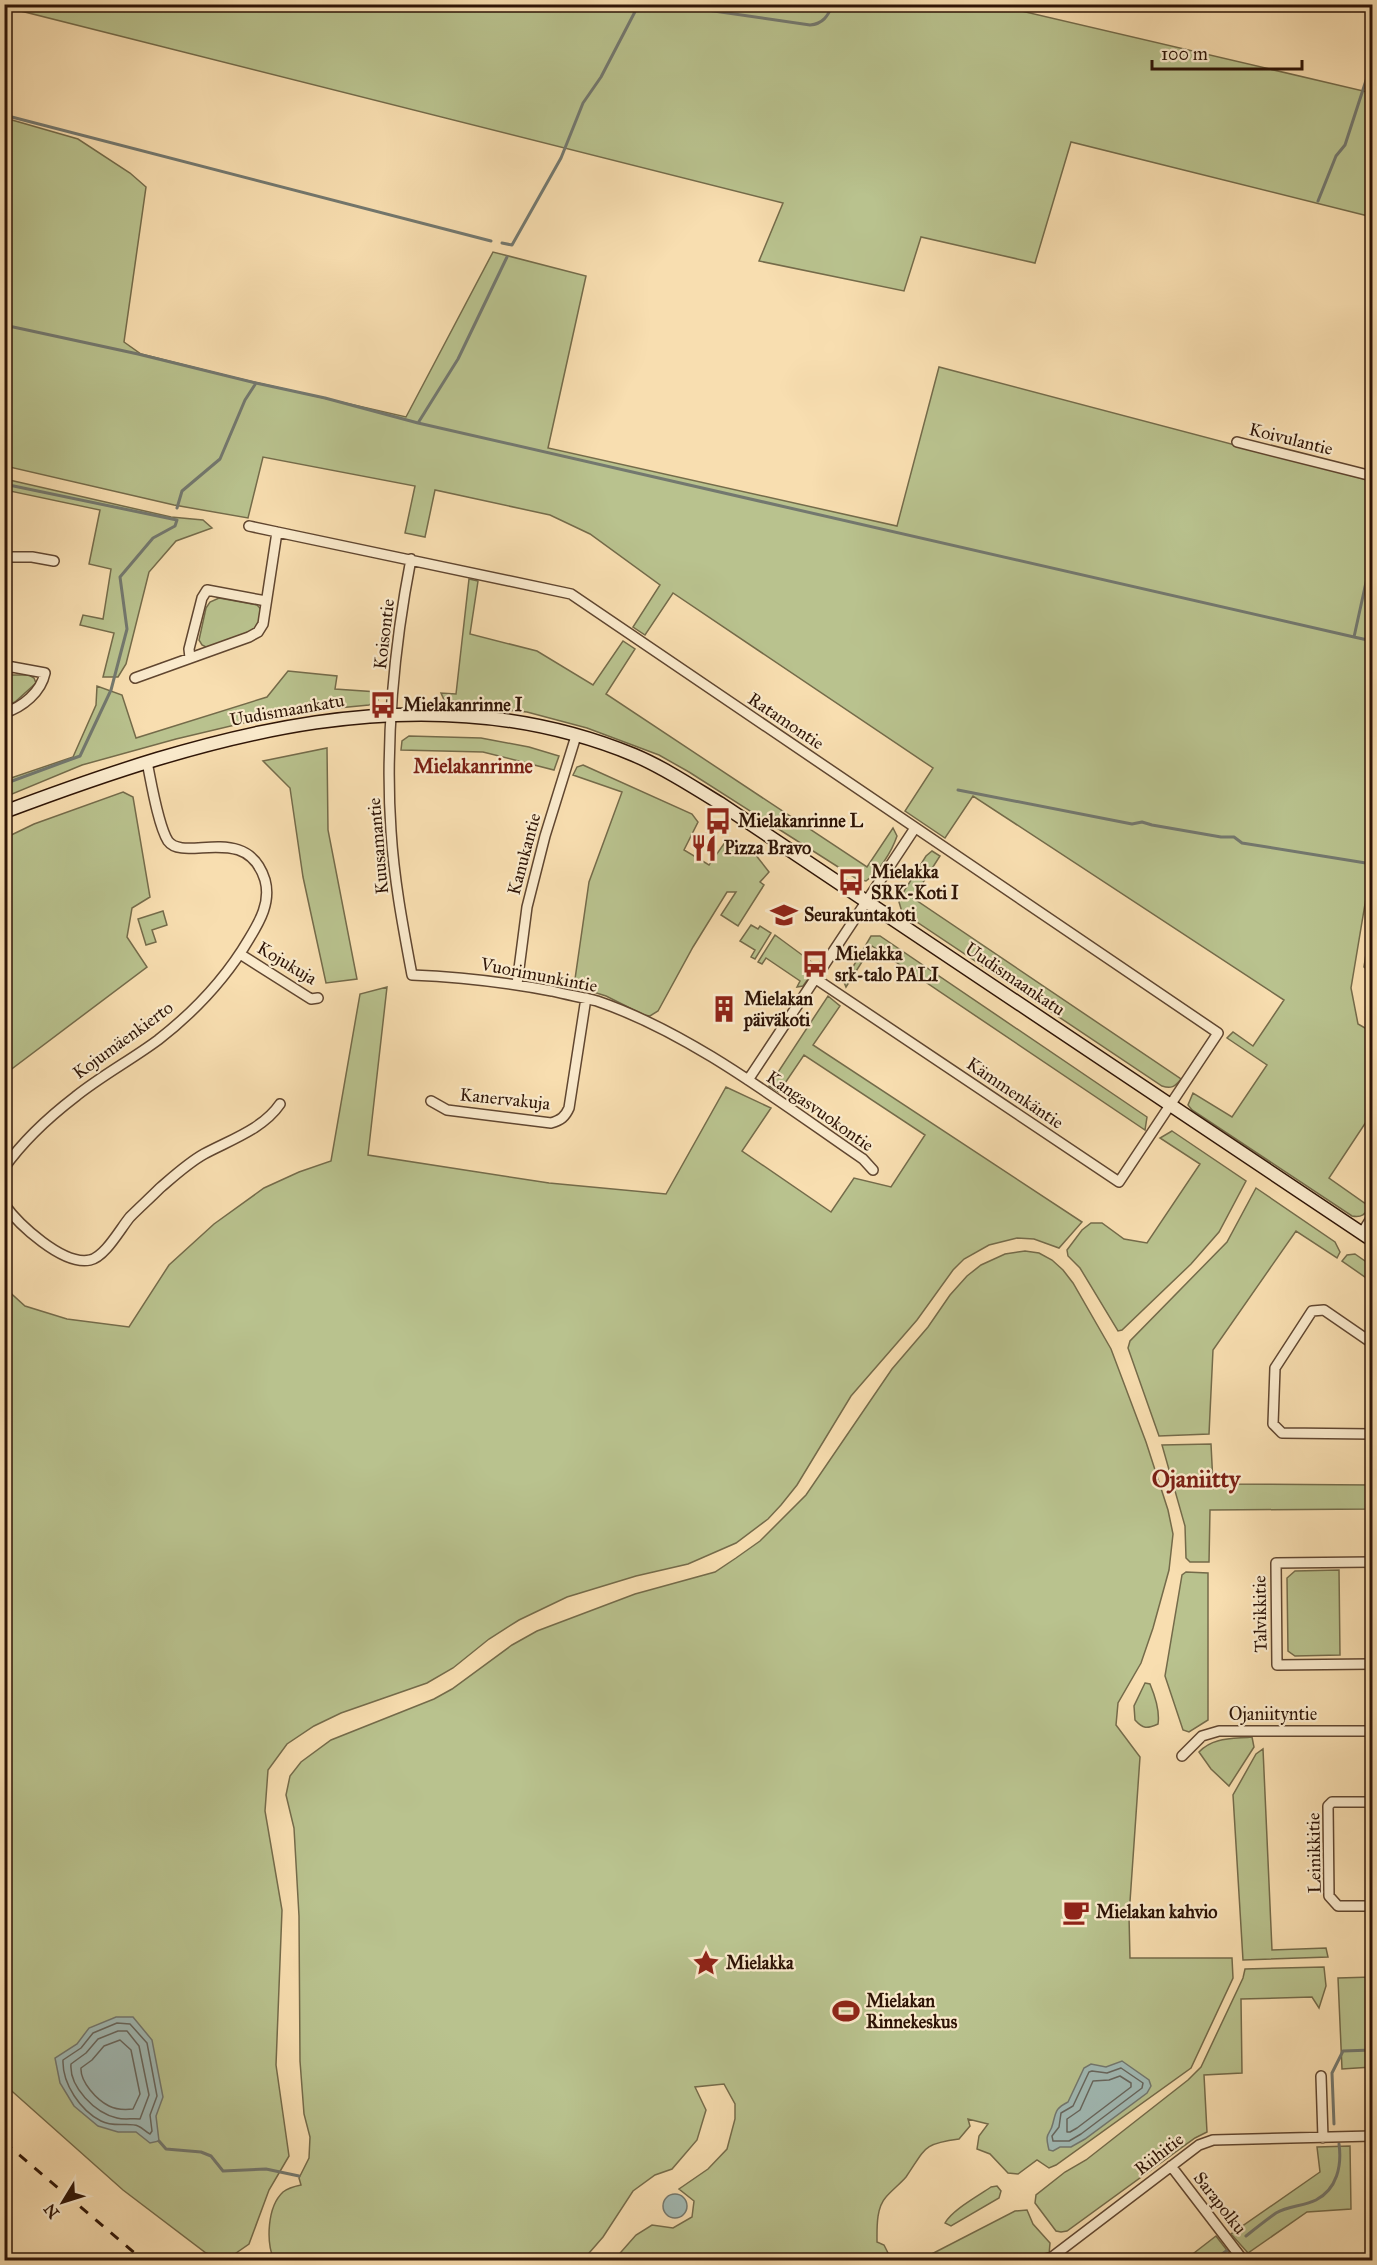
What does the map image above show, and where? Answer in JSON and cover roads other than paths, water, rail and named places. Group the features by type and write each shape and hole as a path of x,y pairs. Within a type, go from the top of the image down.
{"street":[{"name":"Koivulantie","path":"1237,442 1372,476"},
{"name":"Ratamontie","path":"249,526 571,594 1218,1033 1170,1105"},
{"path":"135,678 258,632 263,624 277,532"},
{"path":"4,557 32,557 54,561"},
{"name":"Koisontie","path":"392,714 398,640 411,559"},
{"path":"190,658 189,649 202,598 207,590 266,601"},
{"path":"4,682 7,666 45,673 39,689 26,701 4,712"},
{"name":"Uudismaankatu","path":"4,812 81,783 227,739 345,718 392,714 468,715 524,723 576,736 636,756 675,776 1367,1237"},
{"name":"Kuusamantie","path":"392,714 390,830 397,892 412,975"},
{"name":"Kanukantie","path":"518,984 530,897 545,836 576,736"},
{"name":"Kojumäenkierto","path":"4,1168 39,1128 74,1097 151,1045 205,998 240,954 255,929 266,903 267,891 261,871 248,856 227,847 187,848 172,845 163,830 147,762"},
{"path":"748,1080 915,828"},
{"name":"Kojukuja","path":"240,954 311,999 318,998"},
{"name":"Vuorimunkintie","path":"412,975 463,977 518,984 586,998 654,1024 748,1080"},
{"name":"Kämmenkäntie","path":"816,979 1119,1182 1170,1105"},
{"name":"Kanervakuja","path":"431,1101 447,1110 551,1123 560,1120 569,1108 586,998"},
{"name":"Kangasvuokontie","path":"748,1080 864,1159 873,1170"},
{"path":"4,1204 18,1222 45,1244 73,1258 90,1260 102,1253 129,1219 164,1185 201,1156 269,1119 280,1104"},
{"path":"1367,1237 1372,1217"},
{"path":"1372,1343 1324,1310 1312,1311 1275,1368 1273,1424 1282,1432 1372,1434"},
{"name":"Talvikkitie","path":"1372,1562 1276,1563 1277,1665 1372,1664"},
{"name":"Ojaniityntie","path":"1182,1756 1202,1736 1219,1731 1372,1731"},
{"name":"Leinikkitie","path":"1372,1802 1332,1803 1328,1806 1329,1896 1338,1906 1372,1906"},
{"path":"1321,2076 1323,2138"},
{"name":"Riihitie","path":"1042,2260 1061,2257 1199,2145 1213,2140 1372,2136"},
{"name":"Sarapolku","path":"1171,2166 1243,2260"}],"water":[{"path":"116,2017 133,2017 152,2040 163,2097 156,2116 159,2141 150,2143 136,2132 118,2132 98,2126 74,2106 60,2083 55,2058 77,2044 89,2028"},
{"path":"1122,2061 1149,2080 1151,2086 1147,2093 1085,2139 1071,2147 1049,2150 1047,2136 1056,2113 1068,2102 1084,2068 1091,2064 1106,2067"},
{"path":"675,2194 684,2197 687,2206 684,2215 675,2218 666,2215 663,2206 666,2197"}],"waterway":[{"path":"502,243 512,245 561,158 583,103 601,77 639,4"},
{"path":"665,4 810,25 824,19 833,4"},
{"path":"1318,201 1336,156 1345,145 1372,62"},
{"path":"4,115 491,241"},
{"path":"177,508 182,491 220,459 245,400 256,383 325,398 418,423 458,359 507,257"},
{"path":"4,325 256,383"},
{"path":"418,423 1354,637"},
{"path":"4,484 177,520 175,526 153,538 120,577 127,629 111,690 80,756 4,784"},
{"path":"1372,555 1354,637 1372,641"},
{"path":"958,790 1132,824 1142,822 1221,837 1234,837 1242,843 1372,864"},
{"path":"1367,972 1372,973"},
{"path":"1371,1037 1372,977"},
{"path":"1371,1052 1370,1091 1372,1092"},
{"path":"1334,2124 1332,2073 1343,2051 1372,2050"},
{"path":"159,2141 166,2149 201,2152 211,2156 223,2171 266,2169 299,2176"},
{"path":"1246,2236 1276,2213 1316,2200 1329,2190 1339,2168 1339,2144"},
{"path":"1214,2260 1229,2249"}],"railway":[{"path":"4,2142 143,2260"}],"place":[{"name":"Mielakanrinne I","path":"383,705"},
{"name":"Mielakanrinne L","path":"718,821"},
{"name":"Pizza Bravo","path":"704,848"},
{"name":"Mielakka SRK-Koti I","path":"851,882"},
{"name":"Seurakuntakoti","path":"784,915"},
{"name":"Mielakka srk-talo PALI","path":"815,964"},
{"name":"Mielakan päiväkoti","path":"724,1009"},
{"name":"Mielakan kahvio","path":"1076,1912"},
{"name":"Mielakka","path":"706,1963"},
{"name":"Mielakan Rinnekeskus","path":"846,2011"}],"district":[{"name":"Mielakanrinne","path":"473,766"},
{"name":"Ojaniitty","path":"1196,1479"}]}
